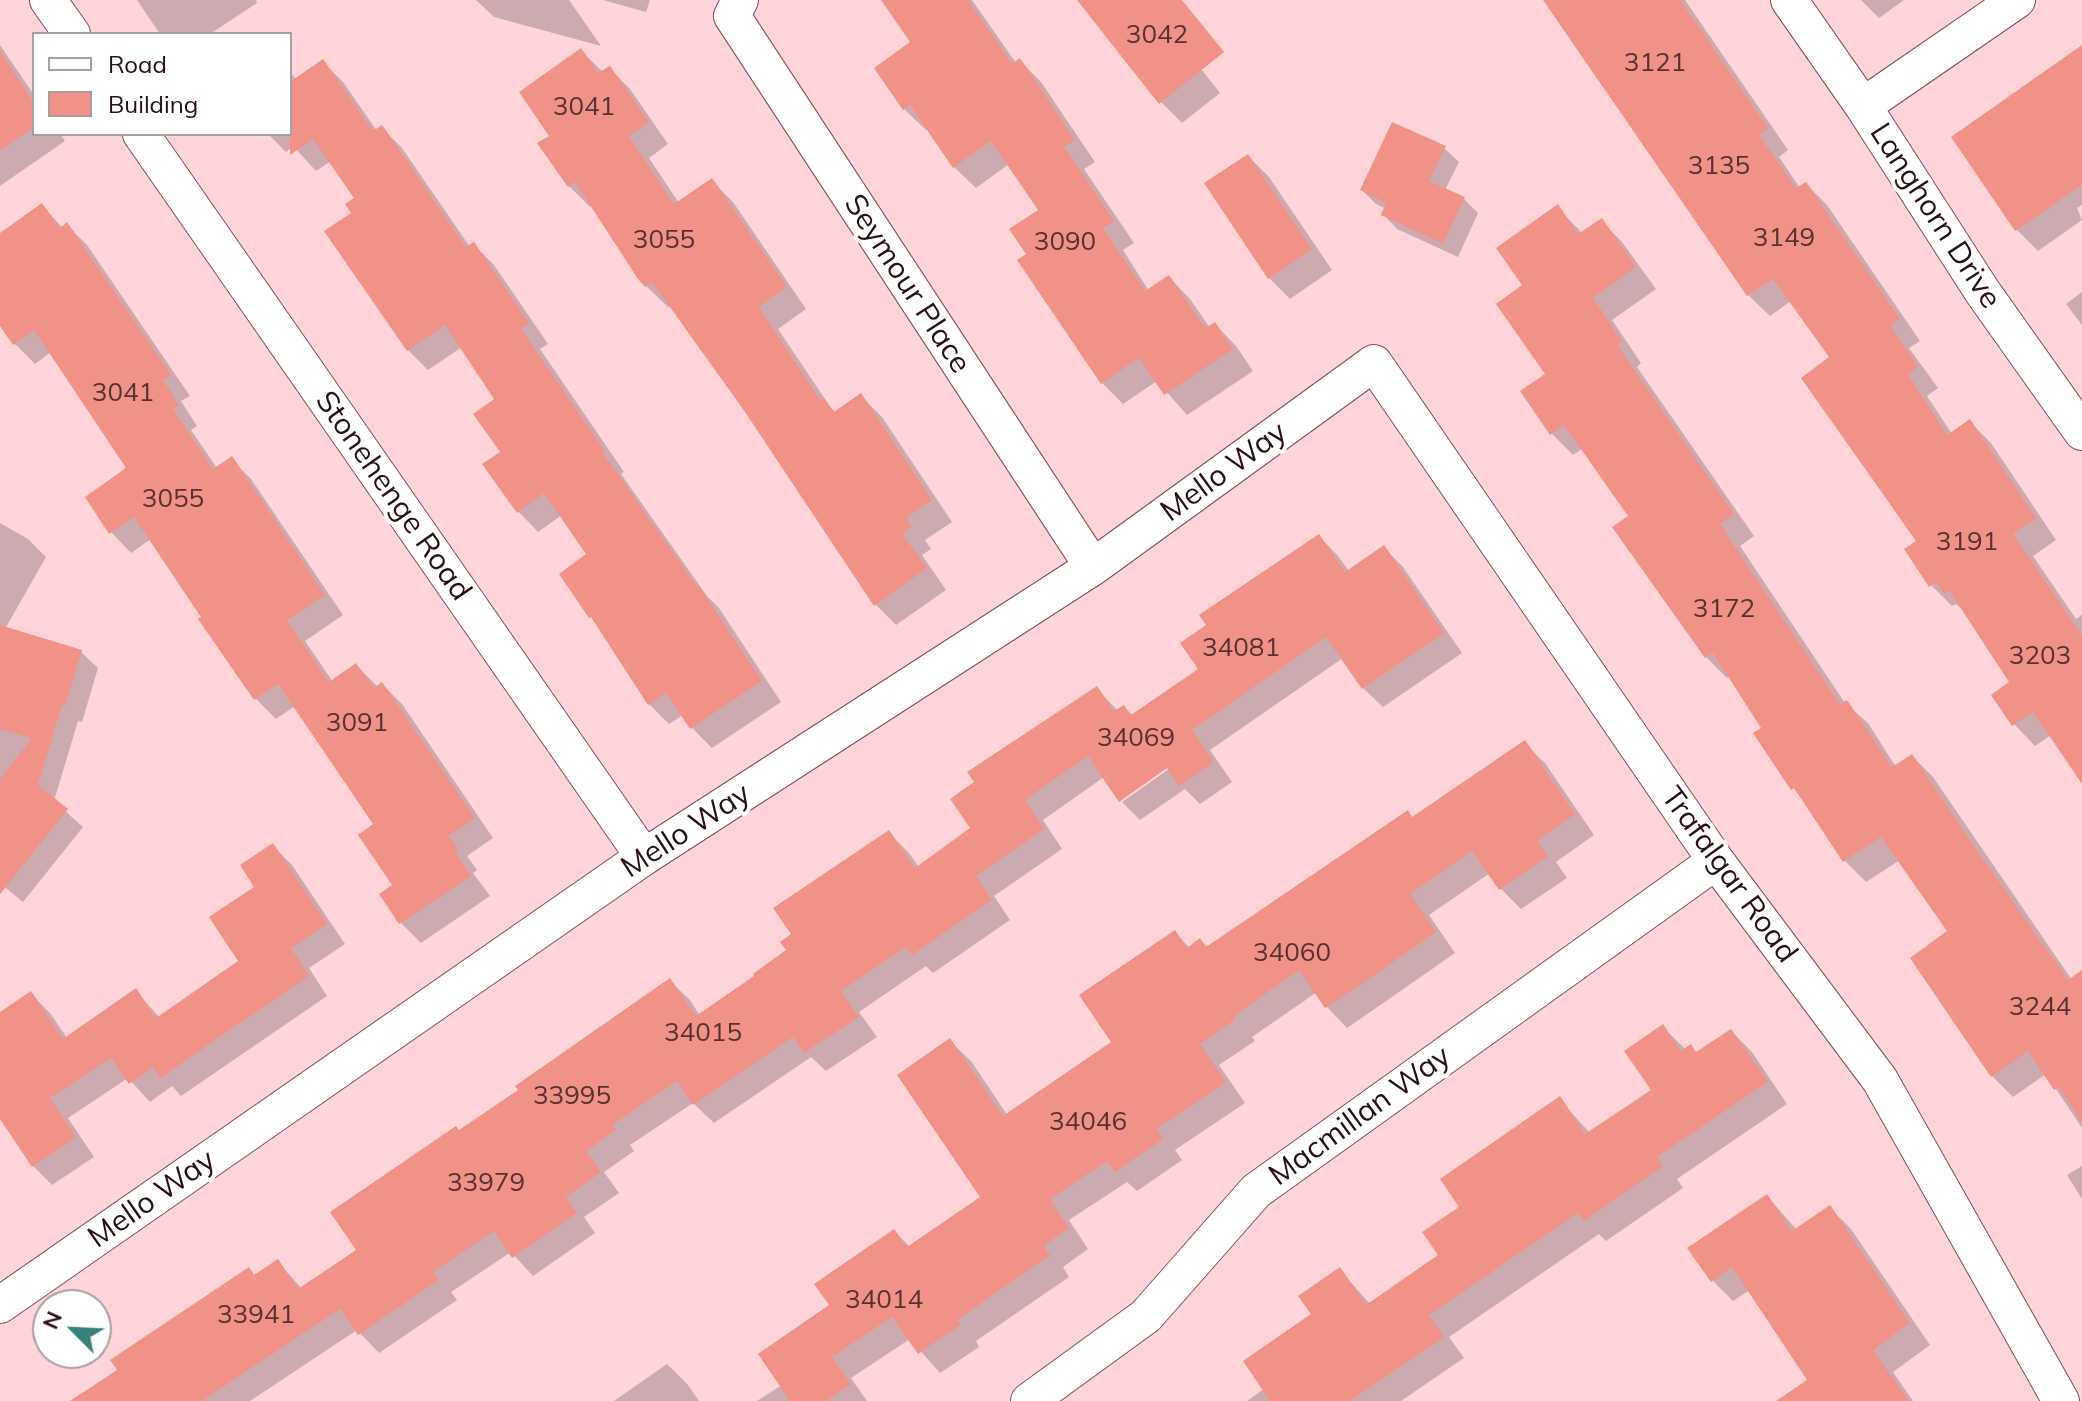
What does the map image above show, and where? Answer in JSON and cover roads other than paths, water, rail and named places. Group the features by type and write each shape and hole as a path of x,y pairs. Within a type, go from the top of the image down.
{"street":[{"path":"48,0 71,32"},
{"name":"Seymour Place","path":"740,0 732,16 1093,567"},
{"name":"Langhorn Drive","path":"1789,0 1863,106 1982,291 2082,432"},
{"path":"1863,106 2017,0"},
{"name":"Stonehenge Road","path":"142,136 644,857"},
{"name":"Mello Way","path":"0,1305 644,857 1093,567 1374,363"},
{"name":"Trafalgar Road","path":"1374,363 1716,861 1880,1080 2061,1401"},
{"name":"Macmillan Way","path":"1029,1401 1146,1316 1256,1191 1716,861"}]}
